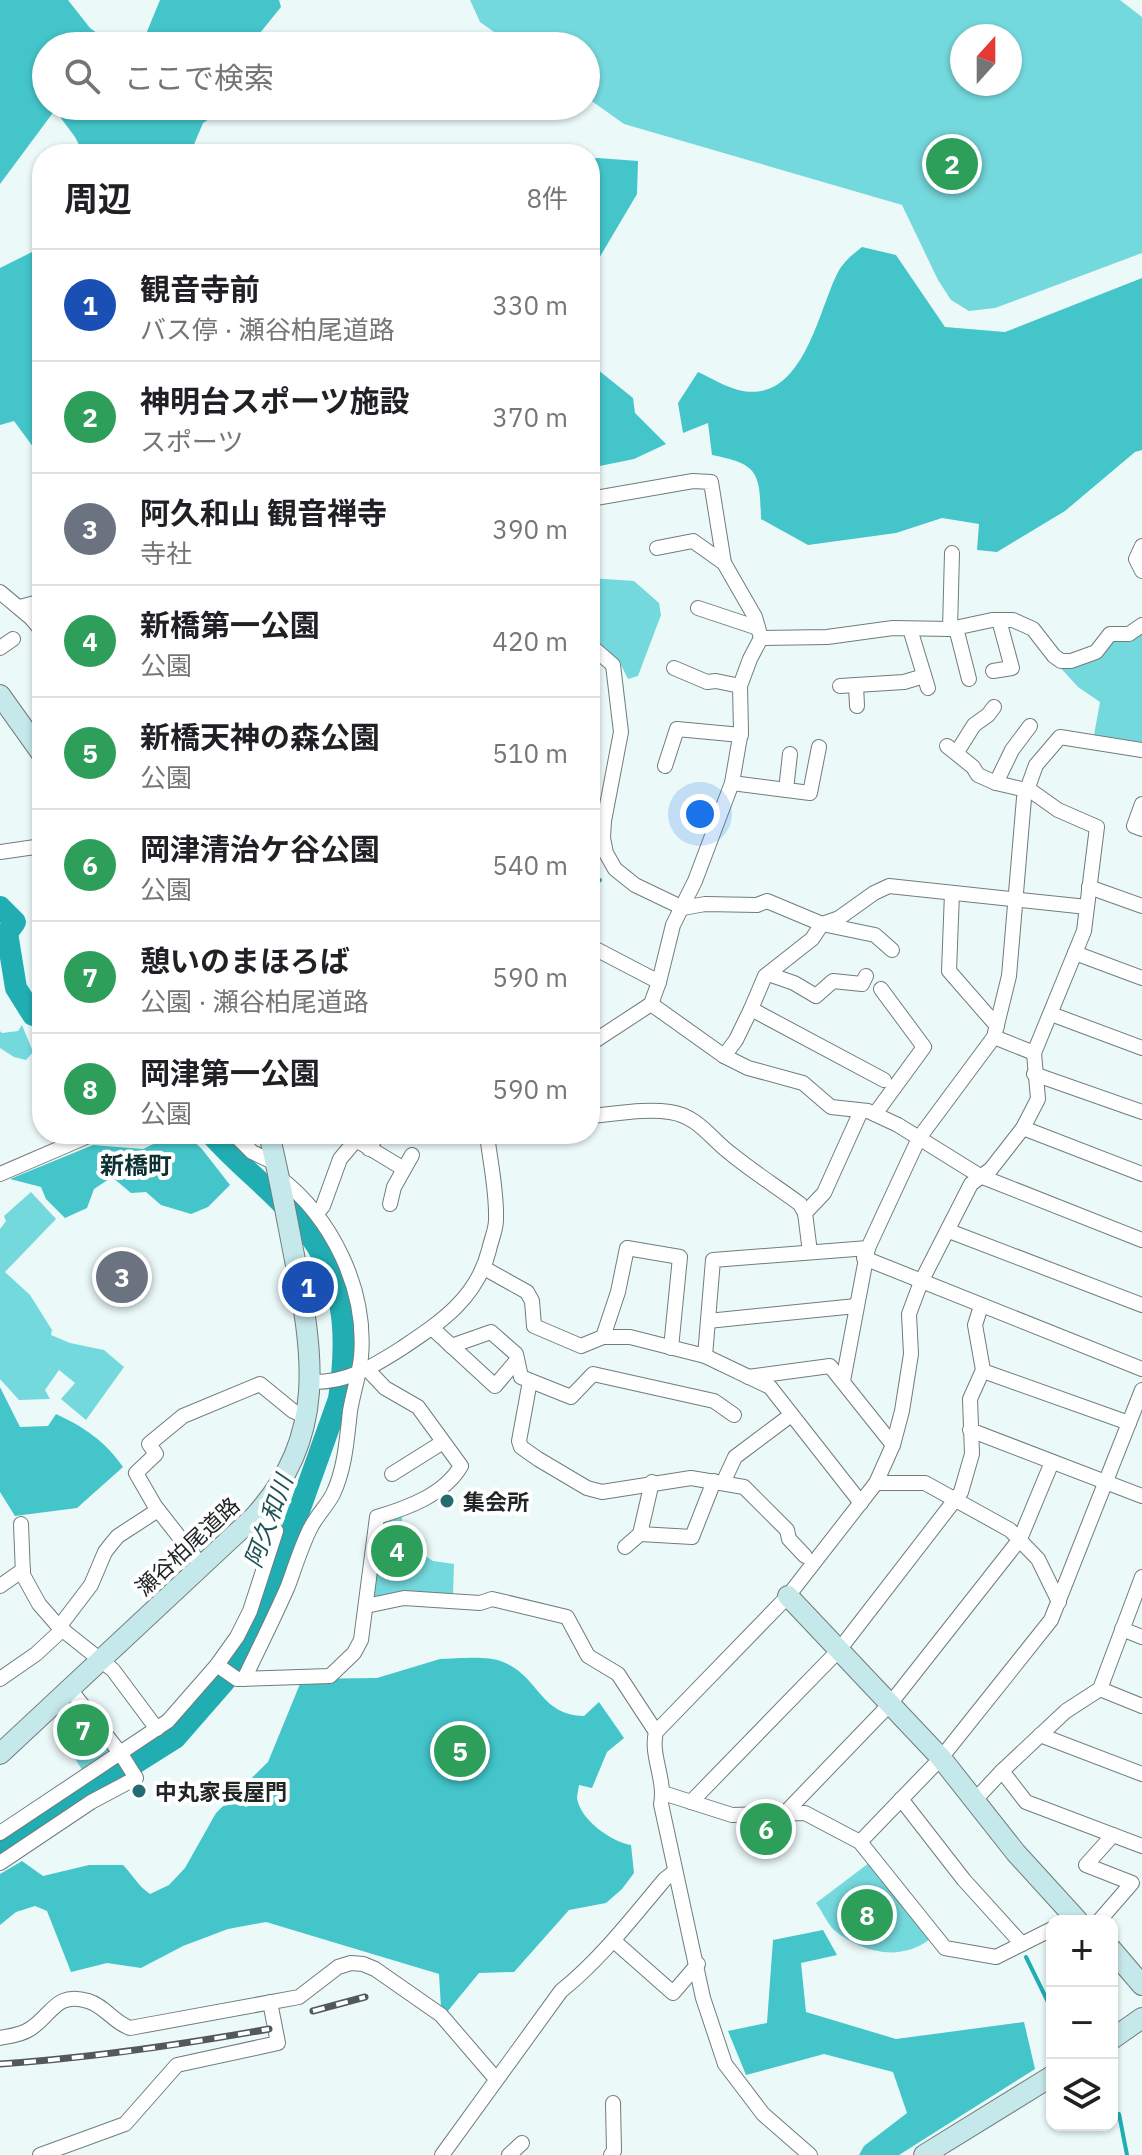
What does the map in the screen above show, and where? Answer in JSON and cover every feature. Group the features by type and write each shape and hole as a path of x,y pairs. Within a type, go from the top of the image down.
{"main road":[{"path":"0,695 32,740"},
{"name":"瀬谷柏尾道路","path":"0,1754 255,1516 284,1479 293,1461 320,1382 271,1144"},
{"path":"788,1596 941,1758 1069,1915"},
{"path":"1118,1957 1142,1985"},
{"path":"1118,2035 1142,2018"},
{"path":"924,2155 1046,2080"}],"street":[{"path":"600,497 693,481 711,482 724,563"},
{"path":"600,1037 651,1004 673,925 683,908 732,783 741,735 740,686 760,633 742,591 724,563 693,541 657,548"},
{"path":"1142,546 1136,559 1142,571"},
{"path":"952,553 953,629 969,679"},
{"path":"0,592 32,620"},
{"path":"20,607 32,604"},
{"path":"698,608 760,633 827,637 893,628 953,629 1013,620 1033,629 1061,661 1086,657 1096,652 1110,634 1129,634 1142,625"},
{"path":"993,671 1012,668 999,620"},
{"path":"840,686 926,682 910,629"},
{"path":"600,654 613,665 621,732 600,835"},
{"path":"674,668 707,682 740,686"},
{"path":"856,685 857,706"},
{"path":"810,2155 763,2114 725,2064 703,1998 698,1964 674,1872 661,1804 663,1793 654,1741 656,1732 788,1596 809,1560 876,1483 893,1445 911,1354 909,1314 921,1282 971,1184 991,1169 1023,1128 1038,1099 1034,1053 1084,931 1097,827 1058,810 1027,789 996,783 978,775 952,749 994,707"},
{"path":"996,783 1012,750 1030,726"},
{"path":"665,766 677,729 741,735"},
{"path":"843,1381 866,1253 919,1138 995,1032 1009,976 1027,789 1036,765 1060,737 1142,750"},
{"path":"732,783 810,793 819,747"},
{"path":"786,790 790,754"},
{"path":"1142,804 1134,826 1142,829"},
{"path":"0,852 32,847"},
{"path":"600,850 615,869 635,885 683,908 705,904 757,905 767,901 822,924 875,935 892,950"},
{"path":"1089,887 1142,906"},
{"path":"724,1056 736,1040 768,974 812,939 822,924 839,918 882,888 1087,907"},
{"path":"952,893 949,971 995,1032 1034,1053"},
{"path":"600,951 659,982"},
{"path":"1075,953 1142,978"},
{"path":"768,974 794,983 816,996 833,981 862,984 866,976"},
{"path":"805,1213 824,1193 868,1112 924,1047 881,989"},
{"path":"651,1004 724,1056 769,1076 803,1083 831,1107 868,1112 919,1138 980,1176 1142,1240"},
{"path":"751,1009 884,1080"},
{"path":"1051,1014 1142,1048"},
{"path":"1034,1074 1142,1112"},
{"path":"600,1115 654,1110 673,1112 701,1125 727,1151 800,1204 805,1213 810,1252"},
{"path":"1023,1128 1142,1174"},
{"path":"0,1174 70,1144"},
{"path":"240,1679 271,1625 310,1527 333,1493 349,1434 350,1411 361,1357 359,1311 345,1263 332,1234 298,1192 244,1144"},
{"path":"317,1213 323,1206 340,1159 353,1144"},
{"path":"362,1144 408,1162 394,1187 390,1204"},
{"path":"369,1149 372,1144"},
{"path":"320,1382 359,1373 432,1328 458,1308 484,1268 496,1223 488,1144"},
{"path":"949,1231 1142,1305"},
{"path":"603,1337 618,1292 627,1248 680,1257 671,1348"},
{"path":"705,1356 713,1260 810,1252 866,1253 921,1282 1142,1369"},
{"path":"484,1268 527,1292 532,1301 534,1326 581,1346 603,1337 630,1337 705,1356 770,1387 861,1503"},
{"path":"708,1321 856,1306"},
{"path":"691,1802 839,1650 961,1492 972,1454 970,1399 983,1371 975,1325 981,1306"},
{"path":"432,1328 495,1386 517,1360"},
{"path":"451,1346 491,1332 516,1354 521,1377 571,1397 593,1374 714,1401 734,1415"},
{"path":"747,1377 830,1366 893,1445"},
{"path":"983,1371 1129,1423"},
{"path":"219,1666 240,1679 330,1676 354,1653 361,1640 377,1517 414,1506 456,1475 461,1466 418,1407 359,1373"},
{"path":"530,1381 519,1441 521,1447 587,1488 602,1492 691,1478 744,1487 787,1530 789,1539 809,1560"},
{"path":"202,1566 158,1510 136,1473 156,1454 149,1444 183,1416 260,1384 293,1411 306,1417"},
{"path":"860,1842 941,1758 1051,1620 1142,1390"},
{"path":"640,1534 692,1537 718,1482 735,1457 791,1415"},
{"path":"970,1430 1142,1496"},
{"path":"392,1474 443,1442"},
{"path":"785,1813 890,1704 1020,1539 1052,1462"},
{"path":"625,1547 640,1534 652,1482"},
{"path":"876,1483 925,1483 1010,1530 1038,1559 1059,1602"},
{"path":"0,1679 36,1654 61,1628 91,1585 105,1552 118,1536 158,1510"},
{"path":"0,1833 122,1756 168,1721 219,1666 250,1611 276,1531 255,1516"},
{"path":"21,1524 23,1570 39,1604 61,1628 113,1670 157,1729"},
{"path":"1,1583 23,1570"},
{"path":"975,1800 1066,1711 1100,1689 1142,1577"},
{"path":"366,1606 404,1598 480,1603 492,1599 567,1617 588,1656 618,1674 656,1732"},
{"path":"1122,1629 1142,1637"},
{"path":"0,1863 91,1802 136,1778 69,1688"},
{"path":"1100,1689 1142,1706"},
{"path":"1040,1735 1142,1774"},
{"path":"1002,1771 1026,1802 1142,1846"},
{"path":"663,1793 732,1815 805,1813 860,1842 945,1948 996,1957 1046,1932"},
{"path":"901,1799 964,1880 1022,1944"},
{"path":"1104,1915 1132,1883 1086,1865 1113,1835"},
{"path":"442,2155 561,1991 614,1941 674,1872"},
{"path":"614,1941 673,1993 698,1964"},
{"path":"0,2038 33,2028 60,2002 76,1998 102,2007 118,2024 130,2028 299,1997 338,1967 351,1963 375,1969 441,2015 496,2079"},
{"path":"40,2155 125,2124 177,2065 278,2043 270,2002"},
{"path":"611,2155 614,2151 613,2103"},
{"path":"509,2155 522,2143"}],"shaded area":[{"path":"0,0 68,0 96,32 32,32 32,120 48,120 0,184"},
{"path":"160,0 279,0 281,7 261,32 147,32"},
{"path":"470,0 1120,0 1142,17 1142,253 995,308 969,311 951,300 938,280 902,205 624,124 600,107 600,32 494,32 480,22"},
{"path":"62,120 208,120 203,123 194,144 79,144"},
{"path":"600,158 638,161 637,194 600,257"},
{"path":"862,247 896,255 945,327 1005,332 1142,278 1142,450 1135,452 1065,511 997,552 977,550 979,524 942,518 896,533 808,545 761,519 760,491 754,473 739,462 712,455 708,423 683,433 678,403 698,372 738,390 760,391 778,384 804,353 839,270"},
{"path":"32,252 32,445 14,421 0,425 0,268"},
{"path":"600,371 633,398 635,413 666,444 634,459 600,466"},
{"path":"600,579 634,581 659,603 661,615 638,676 628,679 618,659 600,646"},
{"path":"1142,632 1142,745 1094,735 1100,702 1078,687 1057,664 1112,639"},
{"path":"22,1025 32,1050 26,1060 0,1048 0,1031 18,1031"},
{"path":"153,1144 197,1144 230,1185 208,1207 191,1214 161,1205 146,1192 131,1193 112,1177 94,1189 87,1208 65,1218 46,1199 41,1187 10,1179 93,1145 143,1149"},
{"path":"31,1192 56,1219 5,1272 30,1295 52,1330 51,1335 70,1343 104,1350 124,1367 86,1420 61,1399 75,1383 59,1370 45,1390 50,1399 19,1400 0,1379 0,1229 6,1221 4,1216"},
{"path":"0,1387 20,1427 48,1426 56,1414 93,1436 123,1467 77,1508 15,1516 0,1492"},
{"path":"402,1513 402,1541 433,1561 454,1564 453,1596 377,1598 371,1591 380,1520"},
{"path":"480,1658 503,1662 525,1677 548,1702 569,1714 584,1716 599,1702 624,1738 607,1752 592,1788 579,1785 577,1798 584,1814 598,1829 631,1845 634,1873 606,1903 569,1910 514,1972 479,1973 447,2012 441,2008 439,1974 266,1922 228,1929 183,1946 141,1968 107,1963 71,1972 47,1911 35,1906 16,1912 0,1925 0,1874 22,1861 43,1876 89,1865 123,1865 150,1894 169,1885 185,1868 216,1813 268,1762 302,1679 377,1678 440,1659"},
{"path":"73,1699 112,1753 85,1774 73,1756 83,1744 57,1715"},
{"path":"775,1817 777,1839 757,1841 756,1819"},
{"path":"869,1863 930,1939 907,1951 882,1952 857,1944 831,1927 816,1903"},
{"path":"823,1930 837,1955 801,1963 806,2012 896,2039 1024,2022 1035,2069 899,2155 859,2155 864,2146 907,2113 893,2072 824,2054 746,2075 728,2031 767,2023 773,1940"}],"waterway":[{"name":"阿久和川","path":"0,907 15,922 7,933 16,988 32,1013"},
{"name":"阿久和川","path":"0,1852 175,1738 236,1667 266,1603 339,1399 343,1329 336,1286 328,1266 302,1225 221,1144"},
{"path":"1026,1957 1046,1998"},
{"path":"1119,2114 1127,2155"}],"railway":[{"path":"313,2011 365,1997"},
{"path":"0,2064 135,2050 269,2029"}],"place":[{"name":"神明台スポーツ施設","path":"952,164"},
{"name":"阿久和山 観音禅寺","path":"122,1277"},
{"name":"観音寺前","path":"308,1287"},
{"name":"集会所","path":"447,1501"},
{"name":"新橋第一公園","path":"397,1551"},
{"name":"憩いのまほろば","path":"83,1730"},
{"name":"新橋天神の森公園","path":"460,1751"},
{"name":"中丸家長屋門","path":"139,1791"},
{"name":"岡津清治ケ谷公園","path":"766,1829"},
{"name":"岡津第一公園","path":"867,1915"}],"district":[{"name":"新橋町","path":"136,1165"}]}
